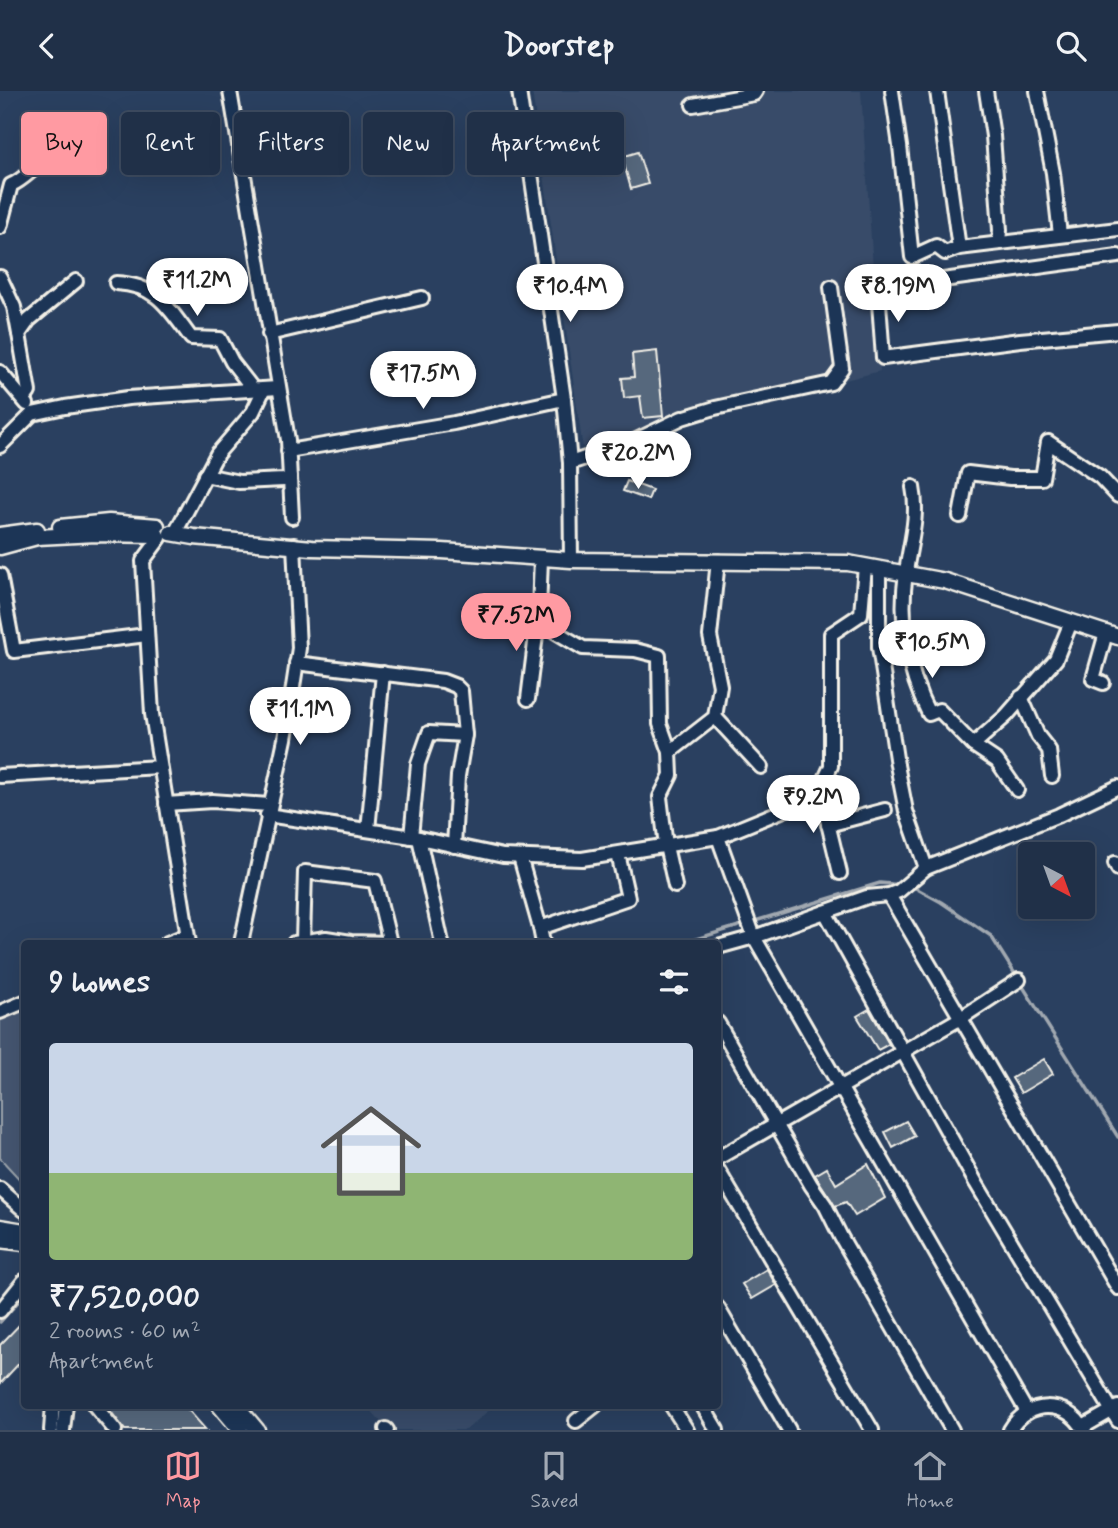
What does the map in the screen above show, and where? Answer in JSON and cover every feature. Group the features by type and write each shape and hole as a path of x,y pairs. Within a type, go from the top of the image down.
{"main road":[{"path":"0,535 109,521 194,537 294,545 571,560 848,563 945,581 1112,635"},
{"path":"0,547 37,537 164,533"},
{"path":"0,1227 21,1230"},
{"path":"0,1240 21,1243"},
{"path":"222,1409 240,1430"},
{"path":"239,1409 257,1430"}],"street":[{"path":"230,91 288,451 292,517"},
{"path":"519,91 564,399 570,463 571,560"},
{"path":"693,105 754,94 756,91"},
{"path":"891,91 912,257 936,246 945,253 959,248 1118,229"},
{"path":"937,91 959,248"},
{"path":"986,91 993,136 999,243"},
{"path":"1037,91 1053,173 1060,235"},
{"path":"0,227 11,185 28,175"},
{"path":"921,283 1118,256"},
{"path":"877,275 883,358 1020,340 1118,331"},
{"path":"0,277 14,307 29,392 24,399"},
{"path":"19,334 29,320 76,281"},
{"path":"116,283 136,284 157,296 191,338 220,339 232,362 258,389"},
{"path":"570,463 628,444 682,418 715,408 831,383 842,368 831,287"},
{"path":"269,334 422,298"},
{"path":"0,372 24,399 32,414"},
{"path":"0,446 32,414 128,398 278,388"},
{"path":"188,939 152,714 143,561 217,454 253,412 258,389"},
{"path":"288,451 454,423 564,399"},
{"path":"960,516 968,473 1010,478 1042,478 1048,442 1100,477 1118,496"},
{"path":"205,475 239,482 284,480 290,477"},
{"path":"913,487 916,505 905,574 904,621 917,691 929,714 939,710 973,745 997,761 1017,790"},
{"path":"242,940 285,739 299,648 294,545"},
{"path":"528,699 539,611 541,558"},
{"path":"670,752 715,717 720,686 710,636 718,561"},
{"path":"166,804 212,801 503,856 582,859 718,837 789,808 820,790 831,767 831,634 861,614 872,568"},
{"path":"872,568 879,647 897,765 921,872"},
{"path":"0,575 14,651 147,635"},
{"path":"539,611 556,632 583,648 635,650 659,656 660,724 670,752 671,775 660,797 666,846 675,886"},
{"path":"973,745 1006,716 1056,660 1071,622"},
{"path":"1103,683 1093,679 1112,635"},
{"path":"296,663 443,681 456,685 461,691 465,735 458,776 454,846"},
{"path":"368,830 383,673"},
{"path":"1021,697 1038,736 1049,750 1052,775"},
{"path":"715,717 761,767"},
{"path":"441,940 415,838 418,765 429,733 465,735"},
{"path":"0,776 160,767"},
{"path":"721,946 867,897 894,893 921,872 1059,815 1118,787"},
{"path":"820,790 840,873"},
{"path":"828,825 885,810"},
{"path":"718,837 754,937 1027,1412"},
{"path":"540,928 628,898 618,854"},
{"path":"520,857 542,940"},
{"path":"298,940 305,872 375,881 389,940"},
{"path":"894,893 961,1018 1118,1288"},
{"path":"825,912 976,1183 1116,1413 1083,1429 1068,1412 1058,1408 1037,1408 1027,1412 1010,1430"},
{"path":"309,940 326,937 341,940"},
{"path":"721,1156 961,1018 1019,980"},
{"path":"0,1012 21,1003"},
{"path":"721,1028 952,1430"},
{"path":"721,1175 872,1430"},
{"path":"0,1189 21,1207"},
{"path":"0,1311 21,1285"},
{"path":"721,1313 789,1430"},
{"path":"51,1430 53,1409"},
{"path":"63,1430 65,1409"},
{"path":"97,1409 115,1430"},
{"path":"576,1421 591,1409"},
{"path":"673,1409 681,1427"},
{"path":"704,1409 717,1430"}],"shaded area":[{"path":"532,91 861,91 880,371 583,449 544,175 624,175 624,112 535,112"},
{"path":"21,1008 21,1181 0,1158 0,1018"},
{"path":"370,1409 490,1409 466,1430 389,1430"}],"building":[{"path":"638,152 648,184 631,189 624,156"},
{"path":"657,351 663,416 643,418 640,396 624,398 622,378 634,377 632,354"},
{"path":"627,481 652,490 648,500 623,491"},
{"path":"869,1009 889,1044 878,1050 857,1016"},
{"path":"1044,1059 1053,1074 1021,1093 1012,1078"},
{"path":"906,1121 915,1136 893,1148 885,1132"},
{"path":"868,1164 885,1198 855,1216 846,1202 835,1206 815,1175 827,1168 836,1184"},
{"path":"767,1269 776,1285 752,1299 742,1284"},
{"path":"21,1323 21,1361 0,1384 0,1345"},
{"path":"109,1409 188,1409 206,1430 125,1430"}],"waterway":[{"path":"693,940 880,883 902,885"},
{"path":"910,885 941,902 991,936 1118,1137"},
{"path":"0,1322 21,1298"}]}
